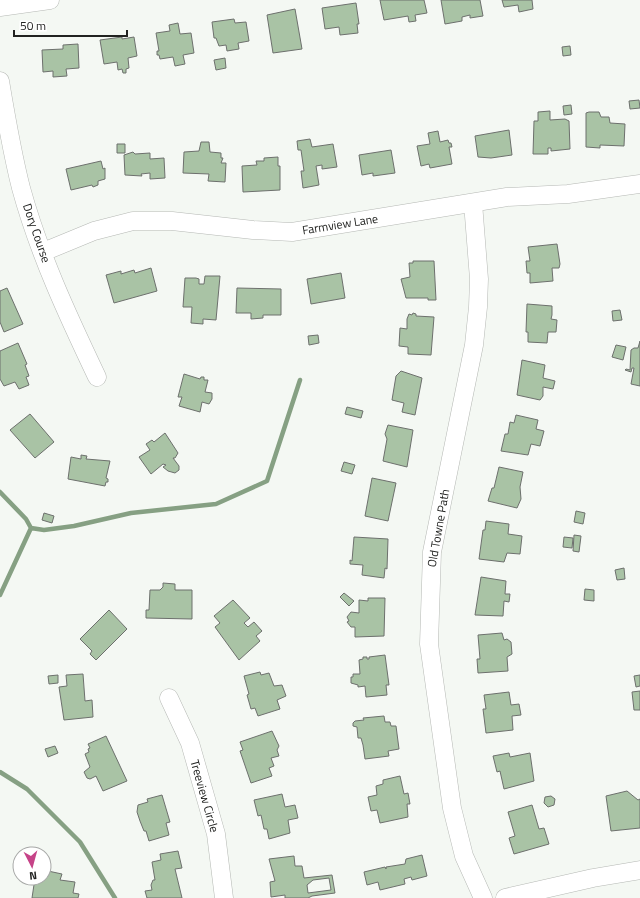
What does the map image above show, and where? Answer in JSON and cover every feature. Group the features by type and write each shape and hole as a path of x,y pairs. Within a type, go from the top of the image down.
{"street":[{"path":"0,7 50,0"},
{"name":"Dory Course","path":"0,81 12,150 22,190 43,252 75,331 97,377"},
{"name":"Farmview Lane","path":"43,252 94,231 133,221 172,221 252,230 292,232 507,197 568,194 640,184"},
{"name":"Old Towne Path","path":"473,203 479,279 478,307 474,345 432,552 429,583 429,644 452,808 464,856 483,898"},
{"name":"Treeview Circle","path":"169,698 190,743 216,834 224,898"},
{"path":"506,898 593,878 640,870"}],"building":[{"path":"380,0 424,0 427,13 415,15 416,21 409,22 408,16 384,20"},
{"path":"441,0 480,0 483,16 470,18 470,15 462,17 462,21 445,24"},
{"path":"502,0 532,0 533,9 519,12 518,5 504,7"},
{"path":"356,3 359,24 357,24 358,33 340,35 339,27 325,29 322,8"},
{"path":"295,9 302,49 273,53 267,15"},
{"path":"234,19 235,23 246,22 249,41 238,43 239,49 227,51 226,45 219,46 216,38 214,38 212,22"},
{"path":"178,23 180,34 191,33 194,53 183,55 185,64 175,66 173,57 160,59 159,55 157,55 157,51 159,51 156,33 170,31 169,25"},
{"path":"122,37 122,39 134,37 137,56 128,58 129,68 126,69 126,73 123,73 122,69 118,70 117,62 104,64 100,40"},
{"path":"78,44 79,68 66,69 67,76 53,77 53,71 43,72 42,50 63,49 63,45"},
{"path":"570,46 571,55 563,56 562,47"},
{"path":"225,58 226,68 216,70 214,60"},
{"path":"639,100 640,108 630,109 629,101"},
{"path":"571,105 572,114 564,115 563,106"},
{"path":"550,111 550,120 565,119 569,121 570,149 551,151 551,148 548,148 548,154 533,154 534,121 538,121 538,112"},
{"path":"599,112 601,117 609,117 610,123 625,124 624,146 600,145 600,148 586,147 586,113"},
{"path":"509,130 512,155 491,158 478,157 475,136"},
{"path":"438,131 440,142 448,140 449,143 451,143 452,147 449,147 452,164 430,168 429,164 421,166 417,146 430,144 428,133"},
{"path":"310,139 312,147 333,144 337,167 322,169 322,165 316,166 319,185 303,188 301,171 304,171 301,150 298,150 297,141"},
{"path":"201,142 209,142 210,152 221,153 221,158 223,158 221,163 226,163 225,182 208,181 209,174 183,173 184,152 199,151"},
{"path":"117,144 125,144 125,153 117,153"},
{"path":"391,150 395,173 373,176 373,173 362,175 359,155"},
{"path":"133,152 135,154 150,153 150,159 164,158 165,178 150,179 150,173 141,174 142,176 125,175 124,155"},
{"path":"278,157 278,166 280,166 280,190 243,192 242,166 257,165 256,161 264,161 264,158"},
{"path":"101,161 103,169 105,168 105,179 98,181 98,185 93,187 92,185 71,190 66,169"},
{"path":"557,244 560,264 559,268 552,268 553,281 530,283 530,273 527,273 526,261 530,261 528,247"},
{"path":"413,261 434,261 436,300 428,300 428,298 406,298 401,279 410,277 409,263 413,263"},
{"path":"151,268 157,291 114,303 106,275 121,271 121,274 134,270 135,273"},
{"path":"341,273 345,298 311,304 307,279"},
{"path":"205,276 220,276 216,320 203,319 203,324 191,323 192,307 183,307 185,278 196,278 199,279 199,284 204,284"},
{"path":"7,288 23,324 4,332 0,322 0,291"},
{"path":"237,288 281,289 281,315 263,315 263,318 251,319 251,313 236,313"},
{"path":"527,304 552,306 551,319 557,320 556,332 548,332 547,343 528,342 528,332 526,332"},
{"path":"620,310 622,320 613,321 612,311"},
{"path":"413,313 416,314 416,316 434,317 431,355 408,354 408,347 399,346 400,328 407,329 407,319 409,314 412,315"},
{"path":"318,335 319,343 309,345 308,336"},
{"path":"640,341 640,386 631,384 634,368 632,368 631,372 625,370 630,370 631,350 638,348"},
{"path":"18,343 27,364 25,365 29,376 26,377 29,385 19,389 15,382 4,386 0,379 0,351"},
{"path":"616,345 626,347 623,360 612,357"},
{"path":"522,360 545,365 543,378 555,381 553,389 543,387 543,396 540,400 517,395"},
{"path":"401,371 422,378 415,415 402,412 404,403 392,400 396,376"},
{"path":"184,374 200,379 201,377 204,377 204,380 208,380 205,392 212,393 212,399 209,404 202,402 200,412 179,406 182,397 178,397"},
{"path":"347,407 363,411 361,418 345,414"},
{"path":"30,414 54,442 35,458 10,430"},
{"path":"516,415 538,420 536,429 544,431 540,446 531,444 528,455 501,451 505,434 508,434 510,422 514,423"},
{"path":"388,425 413,430 407,467 383,461 387,439 385,434"},
{"path":"165,433 178,453 175,458 173,458 179,466 179,470 175,473 168,471 163,467 166,465 163,464 151,474 139,457 150,450 146,444 152,440 154,442"},
{"path":"81,455 87,456 86,459 110,461 106,478 108,479 108,482 106,482 105,486 68,479 71,457 81,459"},
{"path":"344,462 355,465 352,474 341,471"},
{"path":"499,467 523,472 520,487 521,499 517,508 488,501 492,488 494,488"},
{"path":"372,478 396,483 388,521 365,516"},
{"path":"576,511 585,513 583,524 574,522"},
{"path":"44,513 54,516 52,523 42,520"},
{"path":"486,521 509,524 508,534 522,536 520,554 507,553 504,562 479,559 483,530 485,530"},
{"path":"574,535 581,536 579,552 573,551"},
{"path":"354,537 388,539 387,569 385,568 384,578 362,575 363,565 350,564 350,560 352,561"},
{"path":"564,537 573,538 572,548 563,547"},
{"path":"624,568 625,579 617,580 615,570"},
{"path":"481,577 506,581 505,594 510,594 509,602 504,601 503,616 475,615"},
{"path":"163,583 175,584 175,590 192,590 192,619 146,618 146,610 149,610 150,590 160,590 163,587"},
{"path":"585,589 594,590 594,601 584,600"},
{"path":"344,593 354,601 349,606 340,597"},
{"path":"368,598 385,598 384,636 355,637 355,627 351,627 347,622 349,621 347,617 351,612 359,613 359,600 368,601"},
{"path":"233,600 250,618 244,623 248,627 254,622 262,631 256,636 260,641 239,660 215,627 220,623 214,616"},
{"path":"109,610 127,629 96,660 90,654 92,651 80,639"},
{"path":"502,633 504,640 507,639 511,642 512,654 507,657 508,671 478,673 477,659 480,659 478,635"},
{"path":"385,655 389,685 386,685 387,695 366,697 365,686 358,687 358,685 351,683 351,677 353,677 353,674 360,674 359,660 363,659 363,657 367,657 367,659 369,659 369,657"},
{"path":"260,672 261,675 269,673 274,686 282,685 286,696 277,700 280,709 258,716 255,708 251,709 244,676"},
{"path":"83,674 85,701 92,700 93,717 64,720 59,687 67,686 66,675"},
{"path":"58,675 58,683 49,684 48,676"},
{"path":"640,675 640,686 636,687 634,676"},
{"path":"640,691 640,710 634,710 632,692"},
{"path":"509,692 511,705 519,704 521,715 512,716 513,730 486,733 483,709 486,709 484,695"},
{"path":"384,716 385,722 390,722 391,726 396,726 399,749 388,751 389,756 365,759 361,738 358,738 357,727 353,726 353,723 355,721 364,720 363,718"},
{"path":"272,731 279,746 277,750 279,756 271,758 274,766 269,768 272,776 251,783 240,751 243,750 240,742"},
{"path":"106,736 127,781 103,791 96,776 90,779 87,778 84,772 90,767 85,754 89,752 88,749 90,748 88,744"},
{"path":"55,746 58,753 48,757 45,749"},
{"path":"509,753 510,757 530,753 534,781 504,789 500,771 497,772 493,756"},
{"path":"400,776 404,794 408,793 410,804 407,804 408,817 380,823 377,810 371,811 368,797 377,795 376,786 383,784 383,780"},
{"path":"627,791 638,800 640,799 640,828 611,831 606,796"},
{"path":"282,794 285,807 295,805 298,818 288,820 290,833 269,839 267,829 264,829 261,815 258,816 254,800"},
{"path":"162,795 170,822 166,823 169,835 149,841 137,812 138,805 148,802 147,799"},
{"path":"551,796 555,799 554,805 548,807 544,803 545,797"},
{"path":"532,805 539,829 544,828 549,844 514,854 509,838 515,836 508,812"},
{"path":"178,851 182,868 175,869 182,898 147,898 145,891 152,890 151,885 153,880 155,880 152,862 161,860 160,854"},
{"path":"422,855 427,876 412,880 411,877 404,879 405,884 380,890 378,882 367,885 364,872 385,867 386,869 386,867 405,864 406,859"},
{"path":"294,856 295,866 302,866 304,878 332,875 335,893 312,896 308,898 285,898 285,895 271,897 270,882 275,881 269,859","holes":["329,878 331,890 308,893 307,885 313,880"]},
{"path":"52,872 62,874 60,880 75,882 73,893 79,894 78,898 32,898 34,886 52,886"}],"waterway":[{"path":"0,492 26,519 31,528 44,530 74,526 131,513 216,504 267,481 300,380"},
{"path":"0,595 31,528"},
{"path":"0,772 27,789 80,842 115,898"}]}
